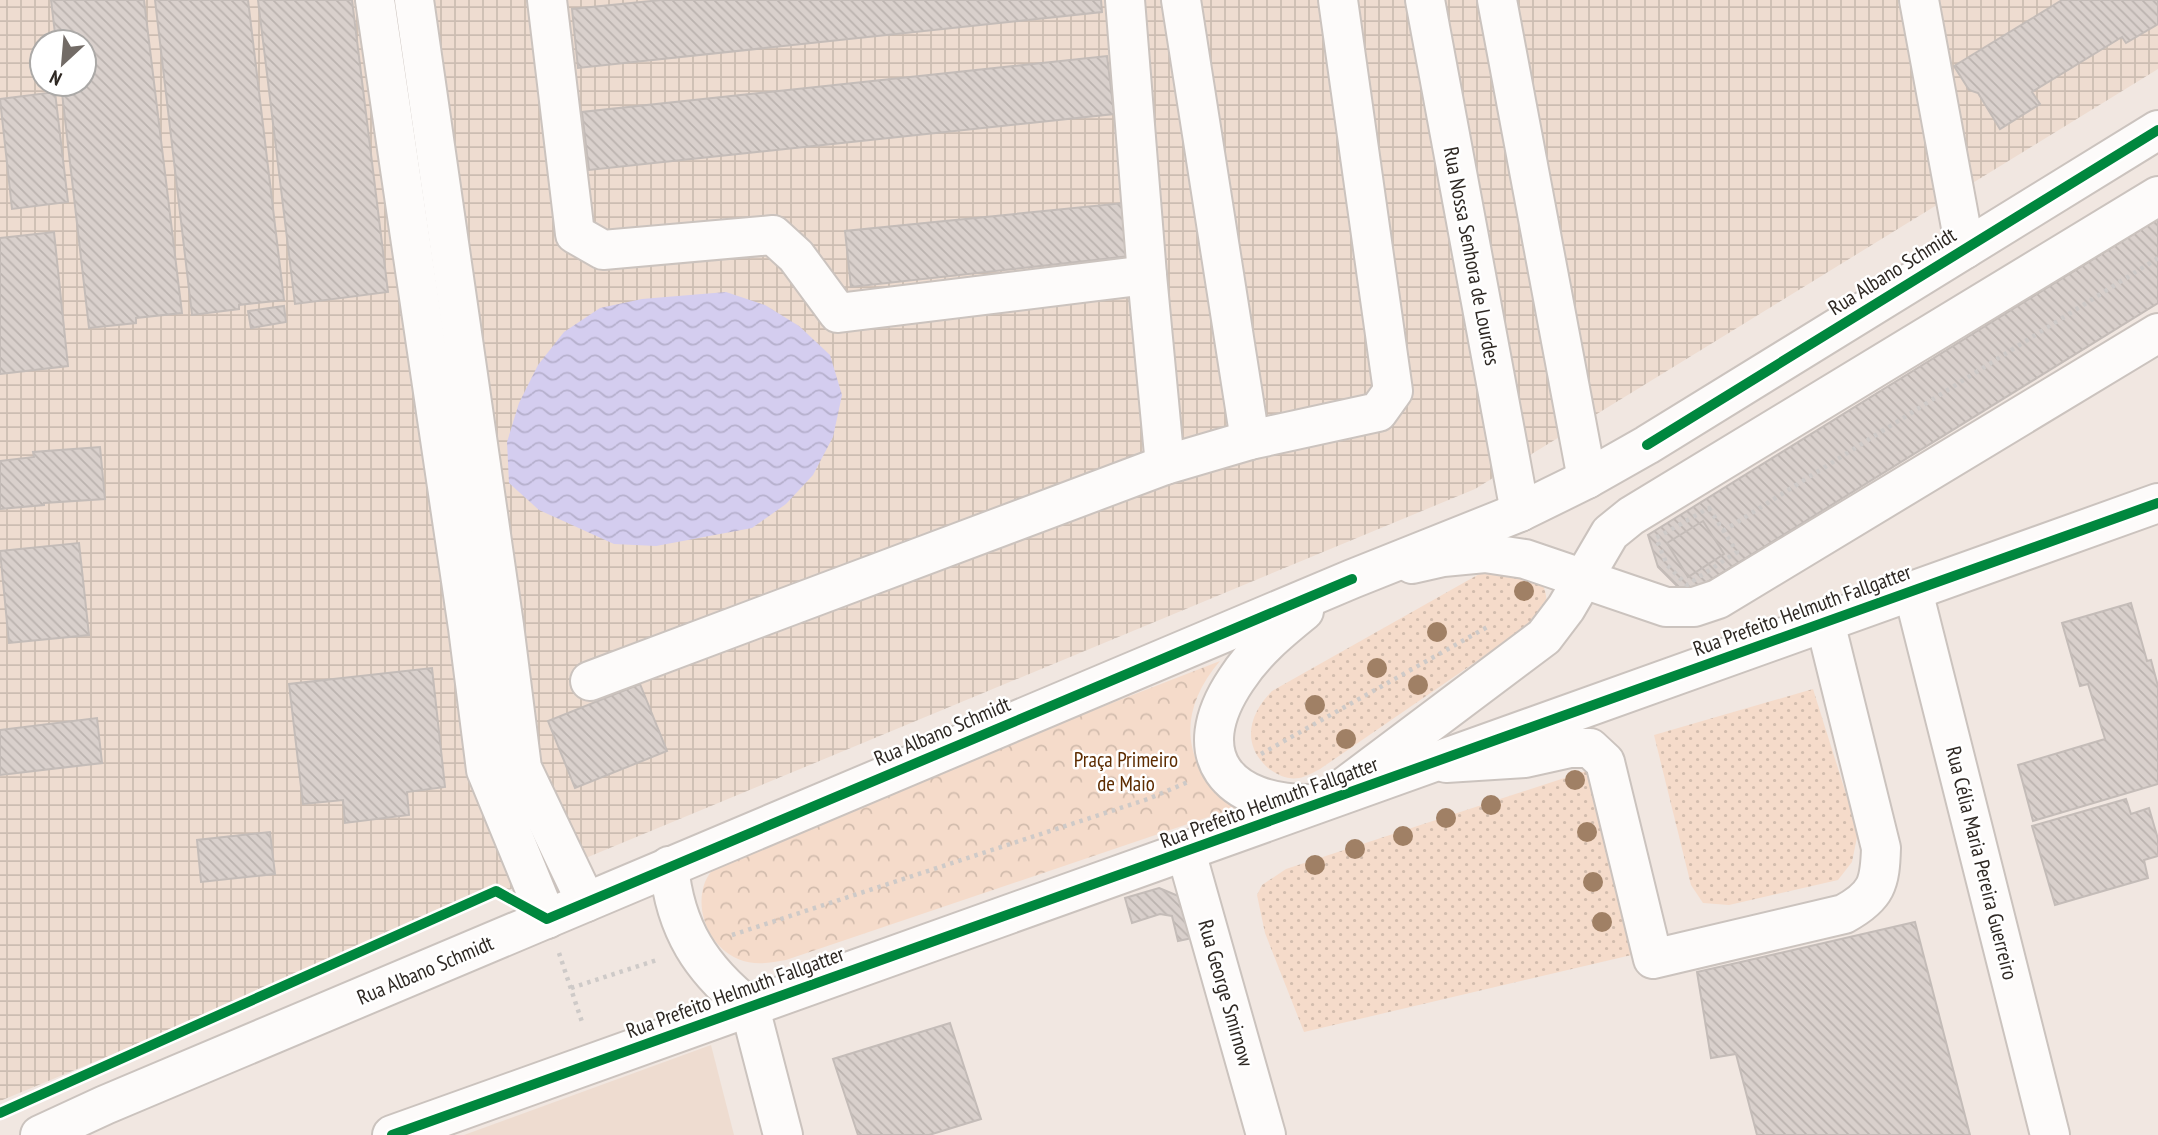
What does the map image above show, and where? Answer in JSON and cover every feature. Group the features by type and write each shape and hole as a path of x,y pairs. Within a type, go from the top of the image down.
{"main road":[{"path":"375,0 468,628 486,770 547,919"},
{"path":"414,0 522,768 586,902"},
{"path":"547,0 575,234 603,250 773,235 796,256 838,313 1147,275"},
{"path":"1125,0 1165,466"},
{"path":"1181,0 1250,440"},
{"path":"590,681 1165,466 1250,440 1378,412 1393,391 1338,0"},
{"name":"Rua Nossa Senhora de Lourdes","path":"1424,0 1520,512"},
{"path":"1497,0 1587,479"},
{"path":"1919,0 1965,249"},
{"name":"Rua Albano Schmidt","path":"40,1135 669,866 1352,579 1520,512 1647,445 2158,130"},
{"path":"2158,196 1630,516 1610,533 1583,578 1566,608 1544,637 1361,776 1319,804 1286,804 1247,793 1221,770 1214,748 1216,727 1234,682 1269,639 1317,601 1352,579 1443,557 1485,553 1525,559 1583,578 1666,607 1694,607 1718,599 2158,333"},
{"name":"Rua Prefeito Helmuth Fallgatter","path":"392,1135 2158,503"},
{"path":"1610,533 1620,575 1666,607"},
{"name":"Rua Célia Maria Pereira Guerreiro","path":"1913,591 2050,1135"},
{"path":"1433,763 1513,759 1570,748 1590,748 1605,762 1653,959 1844,914 1859,906 1871,894 1881,876 1881,848 1825,622"},
{"name":"Rua George Smirnow","path":"1186,852 1266,1135"},
{"path":"669,866 674,900 693,948 709,971 728,991 750,1008 783,1135"}],"path":[{"path":"1723,531 2158,258"},
{"path":"1679,524 1656,538 1667,565 1688,585 1705,574"},
{"path":"571,988 1148,799 1261,754 1501,619"},
{"path":"547,919 595,1062"}],"shaded area":[{"path":"0,0 2158,0 2158,69 1475,489 0,1101"},
{"path":"711,1045 734,1135 464,1135"}],"green space":[{"path":"1497,571 1542,582 1546,602 1538,619 1313,773 1299,778 1287,778 1271,771 1259,759 1251,739 1251,729 1258,709 1272,691 1481,573"},
{"name":"Praça Primeiro de Maio","path":"1220,661 1196,700 1191,720 1191,739 1195,758 1205,775 1219,792 1238,807 786,960 768,963 744,961 728,953 712,937 703,916 702,893 714,868 734,850"},
{"path":"1813,689 1858,832 1852,862 1838,880 1729,905 1703,903 1691,885 1654,735"},
{"path":"1592,769 1640,953 1304,1032 1265,933 1257,895 1262,885 1286,869"}],"water":[{"path":"726,292 765,305 799,326 830,355 842,395 833,437 813,475 786,504 752,528 656,546 614,544 539,510 509,483 507,442 519,403 538,365 564,332 600,308 642,299"}],"building":[{"path":"51,0 144,0 182,313 136,318 136,323 89,328 63,98 98,98 98,28 54,28"},
{"path":"155,0 248,0 284,300 239,305 239,309 192,315"},
{"path":"258,0 352,0 388,292 295,304"},
{"path":"661,0 1101,0 1102,12 578,68 572,9"},
{"path":"2062,0 2158,0 2158,24 2126,43 2122,37 2032,92 2040,104 2000,129 1978,93 1969,90 1954,66"},
{"path":"1107,56 1114,114 589,170 582,112"},
{"path":"28,95 28,98 56,98 68,202 12,209 0,99"},
{"path":"1124,203 1130,256 851,287 845,231"},
{"path":"2158,219 2158,303 1686,595 1658,567 1648,535"},
{"path":"54,232 68,366 0,374 0,238"},
{"path":"284,306 286,322 251,328 248,311"},
{"path":"100,447 105,499 0,509 0,461 34,457 33,452"},
{"path":"1703,521 1724,554 1688,577 1667,543"},
{"path":"79,543 89,635 9,643 0,551"},
{"path":"2131,603 2147,661 2151,660 2158,686 2158,784 2033,821 2018,765 2105,739 2088,684 2080,686 2062,623"},
{"path":"432,668 445,787 407,792 409,815 345,823 343,800 303,804 289,684"},
{"path":"640,684 667,751 575,788 548,721"},
{"path":"97,718 102,763 0,775 0,730"},
{"path":"2126,799 2131,814 2149,808 2158,839 2158,856 2144,860 2148,878 2055,905 2032,826"},
{"path":"270,832 275,874 201,882 197,840"},
{"path":"1159,888 1188,900 1197,937 1178,941 1172,916 1160,914 1132,923 1125,898"},
{"path":"1915,922 1970,1135 1757,1135 1736,1054 1711,1058 1697,972"},
{"path":"950,1023 981,1119 929,1135 858,1135 833,1059"}],"cycle path":[{"path":"1647,445 2158,130"},
{"path":"392,1135 2158,503"},
{"path":"0,1113 496,891 547,919 1352,579"}]}
